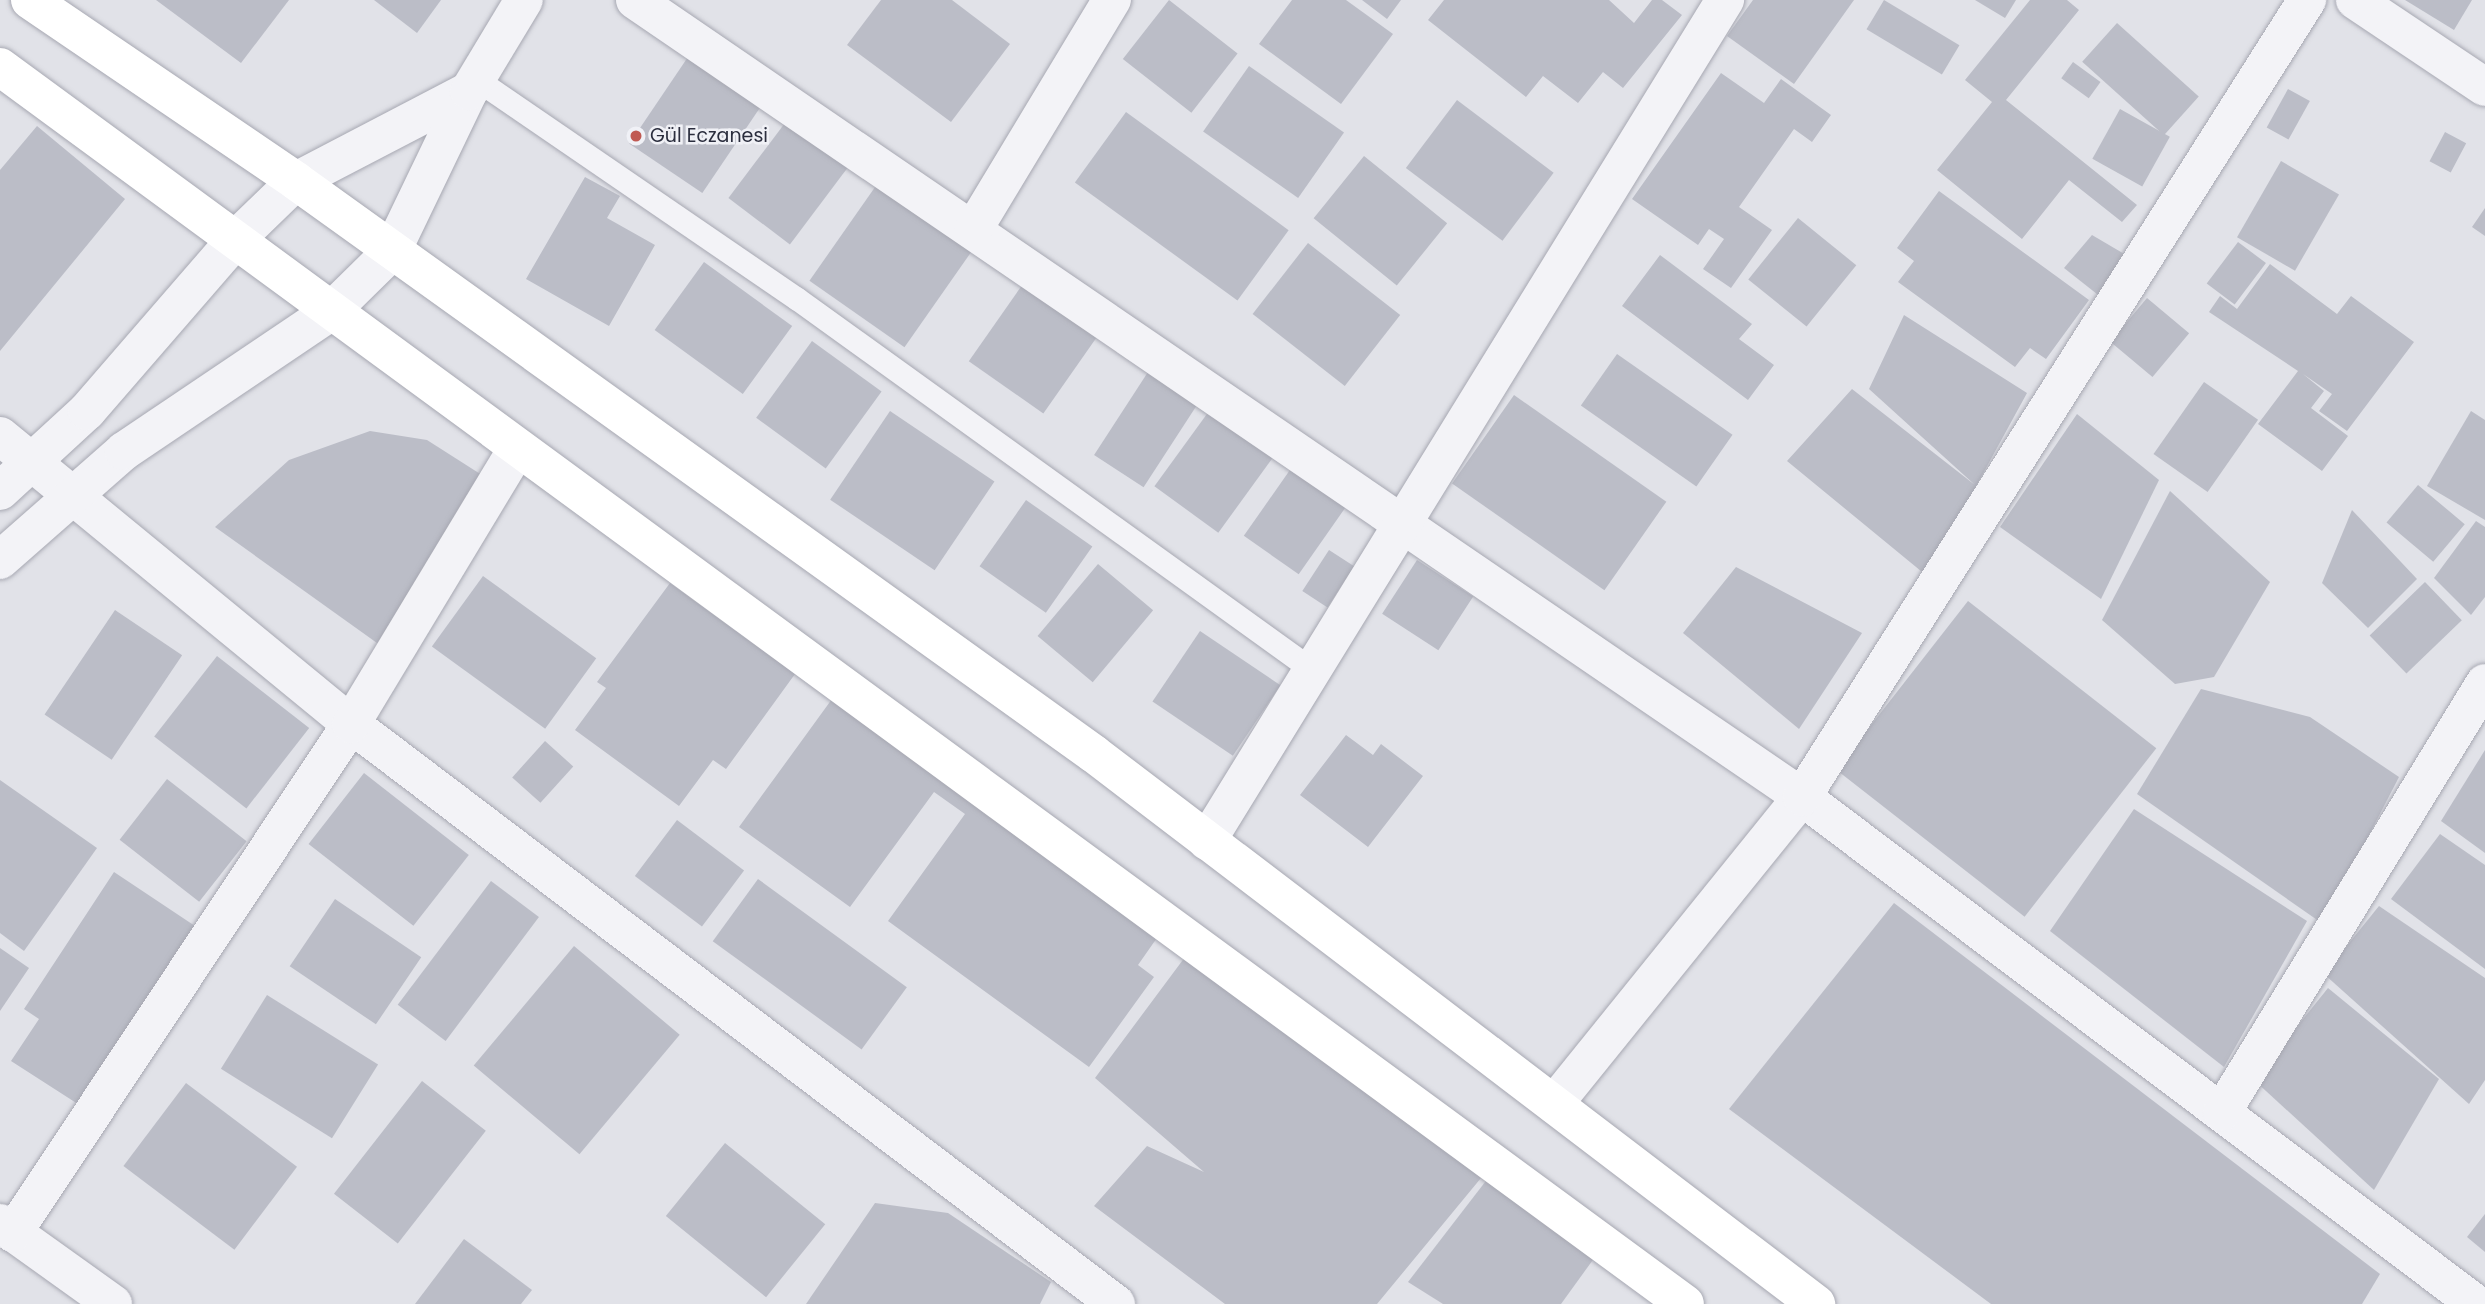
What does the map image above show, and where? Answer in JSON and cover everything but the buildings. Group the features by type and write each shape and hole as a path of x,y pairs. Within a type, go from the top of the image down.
{"main road":[{"path":"30,0 296,181 1207,841 1816,1304"},
{"path":"0,67 330,312 1685,1304"}],"street":[{"path":"0,560 124,450 330,312 392,251 473,85 524,0"},
{"path":"635,0 1802,797 2476,1304"},
{"path":"973,230 1112,0"},
{"path":"1207,841 1399,522 1725,0"},
{"path":"1554,1104 1802,797 2307,0"},
{"path":"2355,0 2485,87"},
{"path":"0,491 87,411 235,240 296,181 473,85"},
{"path":"0,436 34,460 351,724 1116,1304"},
{"path":"113,1304 7,1228 351,724 517,449"},
{"path":"2222,1112 2485,683"}],"lane":[{"path":"473,85 796,298 1311,669"}],"place":[{"name":"Gül Eczanesi","path":"636,136"}]}
